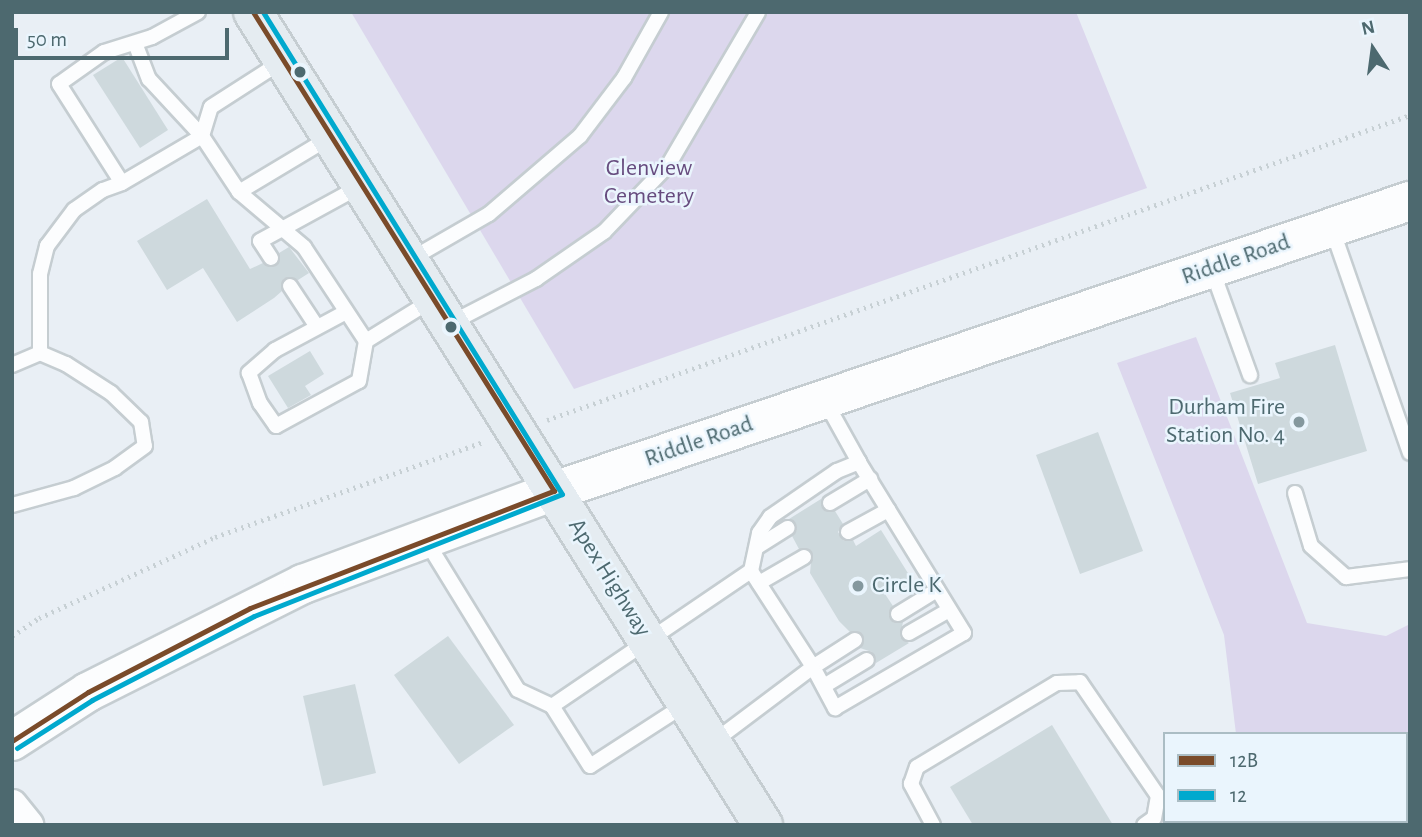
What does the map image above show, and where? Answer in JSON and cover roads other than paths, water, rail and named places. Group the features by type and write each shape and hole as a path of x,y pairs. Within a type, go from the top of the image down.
{"main road":[{"name":"Apex Highway","path":"253,12 762,825"},
{"name":"Riddle Road","path":"12,741 88,692 250,608 424,538 554,491 1410,201"}],"street":[{"path":"12,805 28,825"}],"lane":[{"path":"122,183 59,83 104,52 135,43 198,12"},
{"path":"408,260 489,214 580,136 624,78 661,12"},
{"path":"366,341 536,279 604,232 668,164 758,12"},
{"path":"135,43 149,79 173,110 202,136 239,192 304,247 366,341 359,381 276,426 260,403 249,373 275,349 345,312"},
{"path":"40,353 40,274 47,246 74,210 103,190 122,183 202,136 211,107 283,61"},
{"path":"239,192 330,137"},
{"path":"271,258 260,241 361,186"},
{"path":"1331,228 1410,453"},
{"path":"1212,269 1250,376"},
{"path":"290,286 317,327"},
{"path":"12,365 40,353"},
{"path":"12,505 74,488 115,468 145,446 141,422 111,393 40,353"},
{"path":"824,400 964,633 835,708 813,667 755,577 757,547 770,517 837,471 859,462"},
{"path":"830,503 870,479"},
{"path":"1296,493 1311,546 1346,577 1410,569"},
{"path":"848,532 888,510"},
{"path":"757,547 787,528"},
{"path":"424,538 518,690 552,706 590,766 687,703"},
{"path":"552,706 648,640 755,577 804,557"},
{"path":"898,614 937,590"},
{"path":"909,633 949,610"},
{"path":"712,743 813,667 855,640"},
{"path":"824,686 867,660"},
{"path":"933,825 911,784 917,767 1057,683 1080,682 1158,796 1154,818 1144,825"}],"place":[{"name":"Durham Fire Station No. 4","path":"1299,422"},
{"name":"Circle K","path":"858,586"}],"park label":[{"name":"Glenview Cemetery","path":"649,183"}]}
